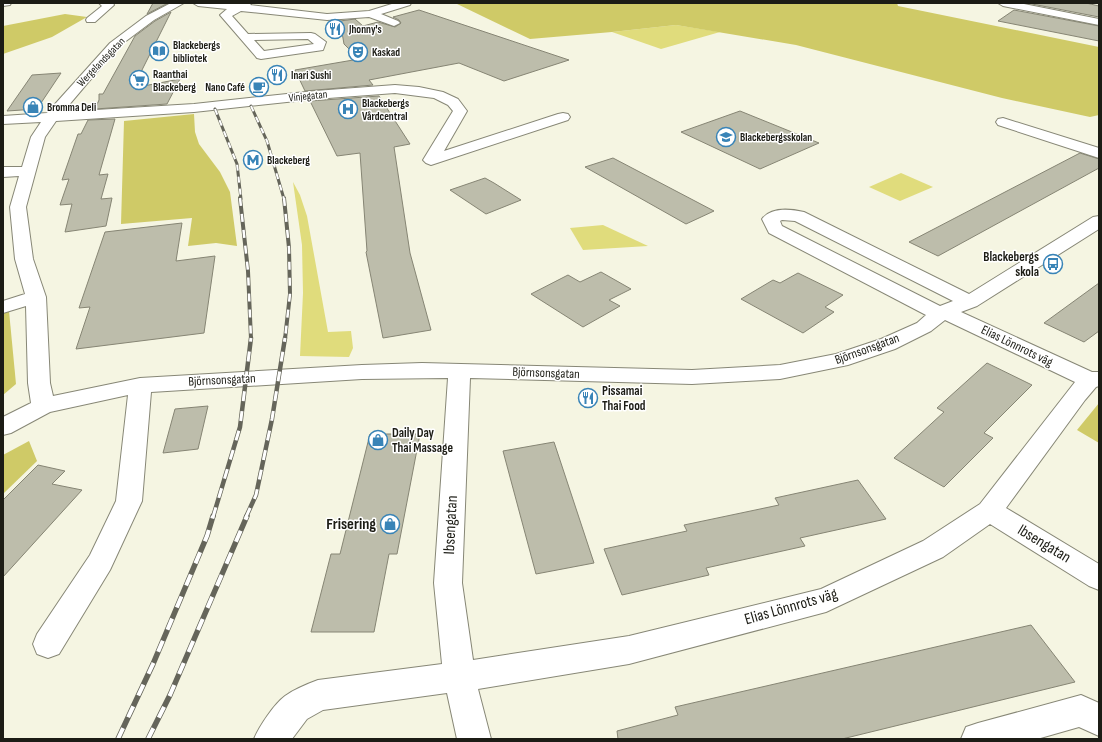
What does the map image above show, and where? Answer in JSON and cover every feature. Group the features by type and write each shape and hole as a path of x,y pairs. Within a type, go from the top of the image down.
{"street":[{"path":"91,20 109,5 104,3"},
{"name":"Wergelandsgatan","path":"43,406 39,383 36,297 11,225 18,207 38,137 51,117 114,45 146,21 179,3"},
{"path":"198,3 243,5 327,17 370,14 405,3"},
{"path":"1007,3 1099,22"},
{"path":"243,5 226,15 245,37 261,55 319,47 320,42 312,36 245,37"},
{"path":"370,14 394,23"},
{"name":"Vinjegatan","path":"51,117 194,108 315,95 387,90 419,90 438,95 453,102 460,111 431,160 563,117"},
{"path":"3,120 51,117"},
{"path":"1003,122 1099,153"},
{"path":"3,172 28,171"},
{"path":"943,313 775,229 771,219 780,215 798,216 970,302"},
{"name":"Björnsonsgatan","path":"3,427 43,406 140,385 362,372 459,371 692,377 780,372 840,360 881,346 924,327 943,313 970,302 1099,221"},
{"path":"3,307 36,297"},
{"name":"Elias Lönnrots väg","path":"459,677 629,650 826,600 933,549 988,511 1076,394 1094,380 943,313"},
{"name":"Ibsengatan","path":"459,371 448,583 459,677 474,739"},
{"path":"48,644 100,562 129,501 140,385"},
{"name":"Ibsengatan","path":"988,511 1099,578"},
{"path":"271,739 295,708 318,695 459,677"},
{"path":"978,739 1081,712 1099,720"}],"shaded area":[{"path":"455,3 897,3 898,6 1099,47 1099,115 1090,117 1002,98 796,45 676,25 530,39"},
{"path":"65,14 87,17 52,37 3,54 3,26"},
{"path":"676,25 720,32 661,49 612,32"},
{"path":"194,114 195,132 199,144 220,172 230,192 237,246 216,243 188,246 192,218 121,224 124,121"},
{"path":"901,173 933,187 900,201 869,187"},
{"path":"293,182 300,195 307,216 328,332 351,331 353,348 349,357 300,356 303,293 302,245"},
{"path":"603,225 648,246 583,250 570,228"},
{"path":"9,311 16,384 3,395 3,313"},
{"path":"1099,403 1099,443 1077,430"},
{"path":"29,441 37,461 3,494 3,455"}],"building":[{"path":"153,3 168,3 147,14"},
{"path":"1027,3 1086,3 1099,6 1099,17"},
{"path":"419,10 569,60 504,81 459,63 369,80 373,85 305,91 295,70 359,59 344,44 340,21 355,19 363,26 378,22 395,27 401,23 393,17"},
{"path":"1014,10 1099,26 1099,41 998,21"},
{"path":"171,12 133,88 180,79 167,104 95,109 99,100 99,94 103,94 135,36 155,21"},
{"path":"61,73 37,109 7,111 32,75"},
{"path":"379,96 410,144 394,147 410,253 431,330 383,338 366,252 360,153 337,156 310,101"},
{"path":"740,111 819,143 760,169 681,132"},
{"path":"115,119 99,175 108,174 101,199 112,198 106,226 65,232 72,204 60,205 69,179 62,180 78,134 81,134 88,120"},
{"path":"1080,153 1099,159 1099,168 938,256 909,242"},
{"path":"613,158 714,211 686,224 585,167"},
{"path":"485,178 521,200 486,214 450,190"},
{"path":"182,223 176,261 215,256 204,333 76,349 90,307 79,308 105,232"},
{"path":"601,272 631,289 609,300 620,306 583,327 531,294 568,275 580,282"},
{"path":"798,273 843,295 825,307 834,312 803,333 741,299 773,280 780,283"},
{"path":"1099,283 1099,331 1084,342 1044,323"},
{"path":"987,363 1032,385 984,433 993,438 944,487 894,458 944,412 937,408"},
{"path":"208,406 198,449 163,453 175,409"},
{"path":"370,434 420,434 397,554 389,554 374,632 311,632 331,554 340,554"},
{"path":"554,442 594,563 536,574 503,451"},
{"path":"38,465 65,471 52,484 82,490 3,577 3,500"},
{"path":"858,480 886,519 800,538 805,546 706,568 709,575 622,595 604,549 687,531 684,525 779,505 775,498"},
{"path":"1031,625 1075,682 842,739 618,739 617,731 678,715 675,707"}],"railway":[{"path":"251,106 267,141 284,199"},
{"path":"215,109 237,164 241,199"},
{"path":"240,198 248,271 251,338"},
{"path":"284,198 289,248 290,294 285,339"},
{"path":"213,517 240,427 251,338"},
{"path":"246,517 256,495 272,419 285,338"},
{"path":"118,739 153,664 207,536 213,516"},
{"path":"148,739 170,695 247,516"}],"place":[{"name":"Jhonny's","path":"335,29"},
{"name":"Blackebergs bibliotek","path":"159,51"},
{"name":"Kaskad","path":"358,52"},
{"name":"Inari Sushi","path":"277,75"},
{"name":"Raanthai Blackeberg","path":"139,80"},
{"name":"Nano Café","path":"259,87"},
{"name":"Bromma Deli","path":"33,107"},
{"name":"Blackebergs Vårdcentral","path":"348,109"},
{"name":"Blackebergsskolan","path":"726,137"},
{"name":"Blackeberg","path":"253,160"},
{"name":"Blackebergs skola","path":"1053,264"},
{"name":"Pissamai Thai Food","path":"588,398"},
{"name":"Daily Day Thai Massage","path":"378,440"},
{"name":"Frisering","path":"390,524"}]}
